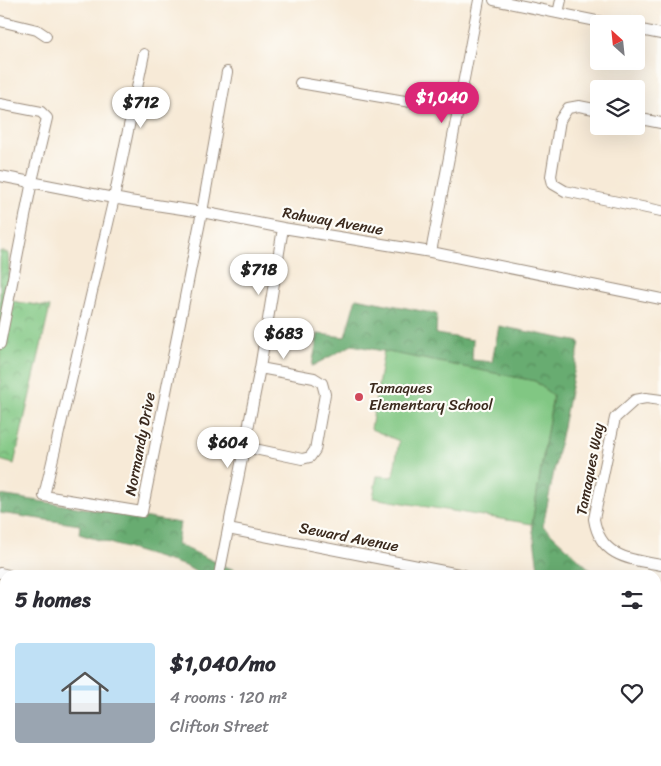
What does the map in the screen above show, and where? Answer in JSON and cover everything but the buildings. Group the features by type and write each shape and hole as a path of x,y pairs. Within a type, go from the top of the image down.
{"street":[{"path":"432,252 479,0"},
{"path":"494,0 590,20"},
{"path":"558,14 561,0"},
{"path":"0,21 37,30 46,36"},
{"path":"645,31 661,34"},
{"path":"114,198 144,54"},
{"name":"Normandy Drive","path":"114,198 44,496 142,512 202,212 227,72"},
{"path":"300,83 457,110"},
{"path":"0,104 41,112 47,118 32,181 0,344"},
{"path":"590,108 579,106 568,108 560,120 551,176 553,184 564,191 661,211"},
{"path":"645,120 661,123"},
{"name":"Rahway Avenue","path":"0,176 283,228 432,252 661,299"},
{"path":"220,570 260,368 283,228"},
{"path":"245,447 302,458 310,457 314,453 325,394 324,388 318,380 260,368"},
{"name":"Tamaques Way","path":"661,400 646,398 635,400 615,418 594,520 596,531 603,543 614,554 661,564"},
{"name":"Seward Avenue","path":"228,529 438,570"}],"green space":[{"path":"0,251 8,253 11,301 50,307 14,464 0,460"},
{"path":"356,298 437,314 436,334 473,340 472,360 492,362 499,326 580,342 543,526 591,570 538,570 532,524 553,396 535,381 352,345 312,366 318,334 345,337"},
{"path":"384,350 535,381 553,396 532,524 373,498 377,476 393,477 399,441 371,429"},
{"path":"0,495 180,523 177,544 235,570 193,570 186,566 79,534 80,525 0,513"}],"place":[{"name":"Tamaques Elementary School","path":"359,397"}]}
